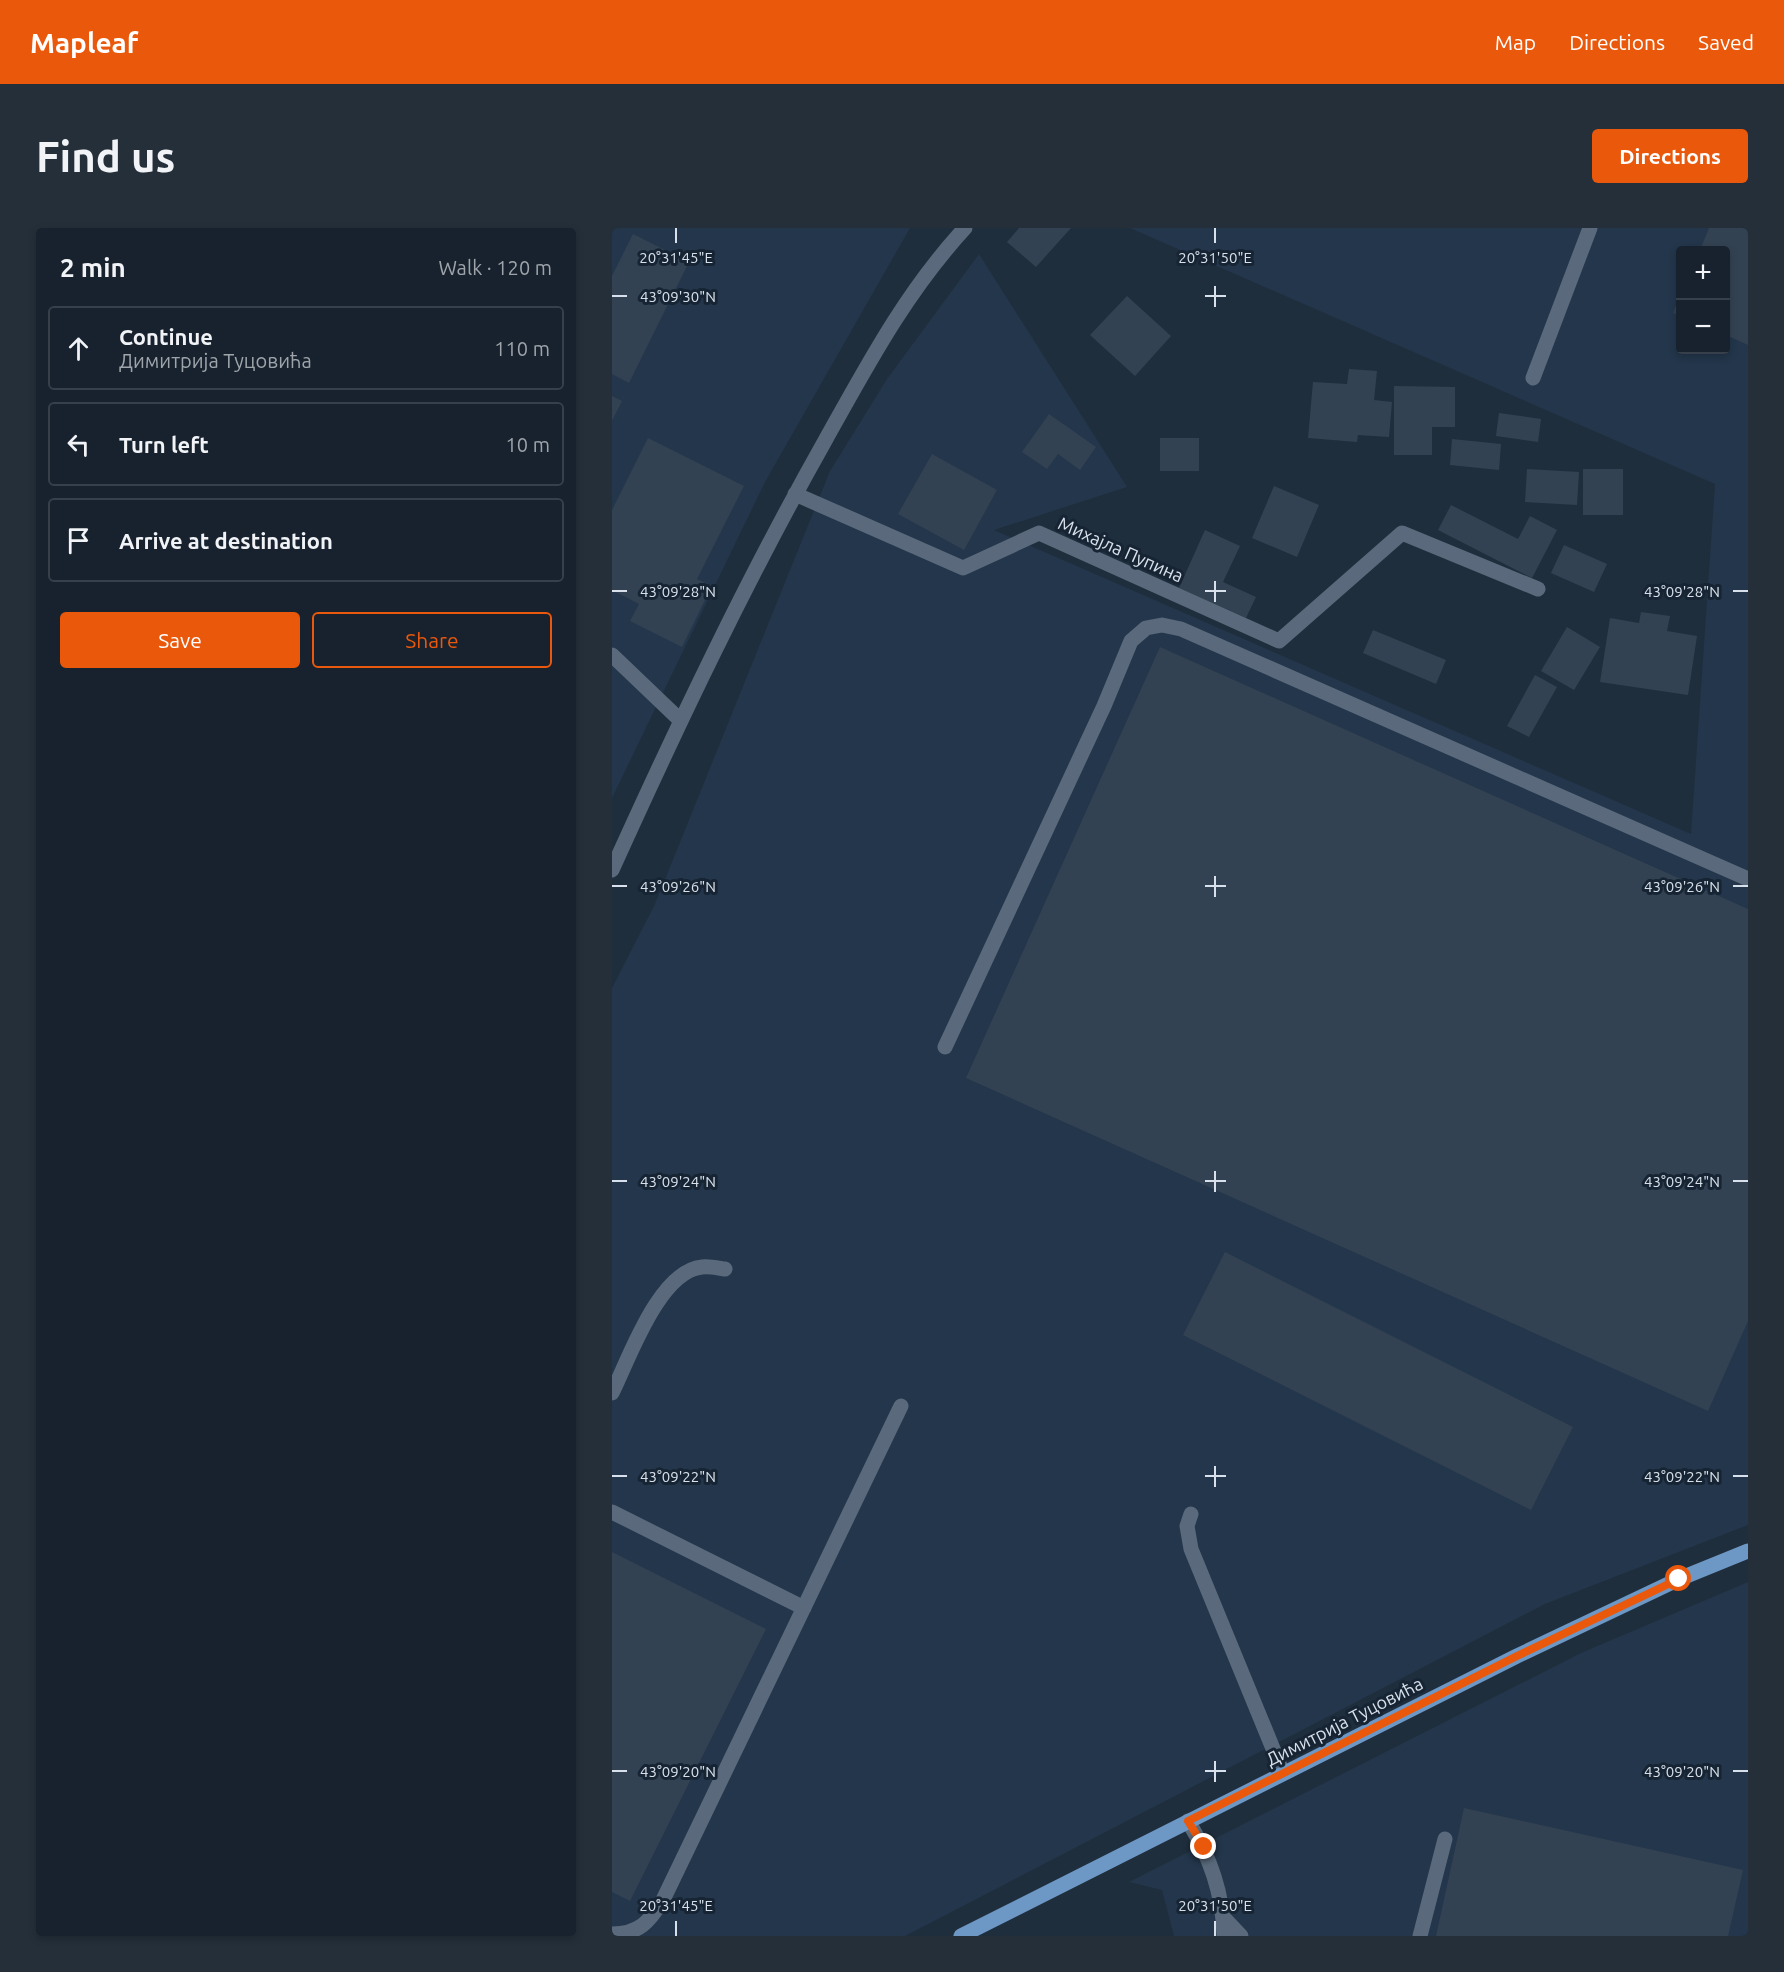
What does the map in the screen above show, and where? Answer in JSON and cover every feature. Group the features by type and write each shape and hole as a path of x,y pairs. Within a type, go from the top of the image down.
{"main road":[{"name":"Димитрија Туцовића","path":"961,1936 1624,1604 1748,1551"}],"street":[{"path":"612,870 680,720 795,494 891,324 932,264 965,228"},
{"path":"1533,378 1590,228"},
{"name":"Михајла Пупина","path":"795,494 963,568 1039,533 1279,641 1402,533 1538,589"},
{"path":"945,1047 1104,706 1131,641 1146,628 1162,625 1181,629 1748,879"},
{"path":"612,655 680,720"},
{"path":"612,1393 659,1298 671,1284 678,1277 701,1267 725,1269"},
{"path":"612,1934 623,1934 648,1923 663,1900 901,1406"},
{"path":"612,1512 804,1608"},
{"path":"1191,1514 1186,1526 1191,1549 1283,1773"},
{"path":"1188,1821 1204,1847 1216,1877 1224,1936"},
{"path":"1420,1936 1445,1839"},
{"path":"1223,1917 1241,1936"}],"shaded area":[{"path":"612,228 910,228 765,482 612,798"},
{"path":"1130,228 1748,228 1748,1525 1545,1604 905,1936 612,1936 612,988 655,904 830,471 887,379 979,254 1127,487 994,530 1691,834 1715,484"},
{"path":"1748,1582 1748,1936 1174,1936 1162,1890 1129,1882 1581,1653"}],"building":[{"path":"1019,228 1071,228 1036,267 1007,242"},
{"path":"1709,228 1748,228 1748,345 1730,337 1730,246 1702,246"},
{"path":"633,234 689,262 629,383 612,374 612,276"},
{"path":"1127,296 1171,336 1135,376 1090,335"},
{"path":"1349,369 1377,371 1374,400 1392,402 1389,437 1358,435 1357,442 1308,438 1313,382 1347,384"},
{"path":"1394,386 1455,387 1455,427 1432,427 1432,455 1394,455"},
{"path":"612,396 622,401 612,421"},
{"path":"1499,413 1541,419 1538,442 1496,436"},
{"path":"1049,414 1096,447 1080,470 1058,454 1047,469 1022,452"},
{"path":"648,438 744,486 697,579 712,586 682,647 630,621 639,604 612,590 612,510"},
{"path":"1160,438 1199,438 1199,471 1160,471"},
{"path":"1452,439 1501,444 1499,470 1450,465"},
{"path":"932,454 997,490 964,550 898,514"},
{"path":"1527,469 1579,472 1577,505 1525,502"},
{"path":"1583,469 1623,469 1623,515 1583,515"},
{"path":"1274,486 1319,505 1297,557 1252,538"},
{"path":"1451,505 1518,539 1530,516 1557,530 1532,578 1438,530"},
{"path":"1205,530 1240,546 1223,582 1256,597 1246,618 1179,588"},
{"path":"1564,545 1607,564 1594,592 1551,573"},
{"path":"1641,612 1670,616 1667,631 1697,636 1688,695 1600,682 1610,618 1639,623"},
{"path":"1567,627 1600,647 1574,690 1541,671"},
{"path":"1373,630 1446,660 1436,684 1363,653"},
{"path":"1160,647 1748,909 1748,1321 1708,1411 966,1078"},
{"path":"1535,675 1557,687 1529,737 1507,726"},
{"path":"1225,1252 1573,1427 1531,1510 1183,1335"},
{"path":"612,1552 766,1629 630,1901 612,1892"},
{"path":"1464,1808 1743,1870 1728,1936 1436,1936"}],"route":[{"path":"1204,1847 1188,1821 1517,1656 1679,1579"}]}
